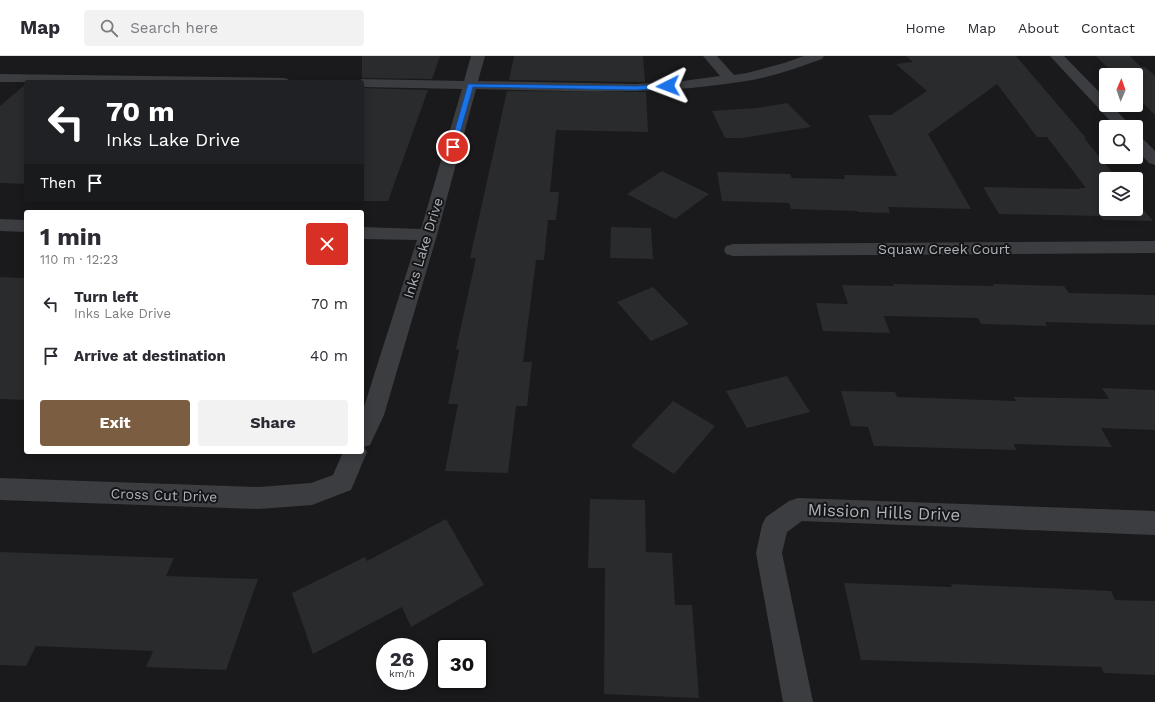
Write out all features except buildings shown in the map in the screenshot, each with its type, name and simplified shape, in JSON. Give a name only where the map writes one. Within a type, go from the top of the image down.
[{"type":"street","name":"Inks Lake Drive","points":[[364,434],[373,414],[428,235],[478,56]]},
{"type":"street","points":[[710,56],[730,79]]},
{"type":"street","points":[[364,83],[636,88],[684,85],[747,77],[789,66],[817,56]]},
{"type":"street","points":[[1057,56],[1117,120]]},
{"type":"street","points":[[0,78],[141,80]]},
{"type":"street","points":[[1143,147],[1155,160]]},
{"type":"street","points":[[0,225],[24,226]]},
{"type":"street","points":[[364,233],[428,235]]},
{"type":"street","name":"Squaw Creek Court","points":[[732,250],[1155,247]]},
{"type":"street","name":"Cross Cut Drive","points":[[0,489],[259,498],[312,494],[342,482],[354,454]]},
{"type":"street","name":"Mission Hills Drive","points":[[798,702],[769,553],[775,525],[798,509],[1155,523]]},
{"type":"route","points":[[453,147],[470,85],[636,88],[668,86]]}]
